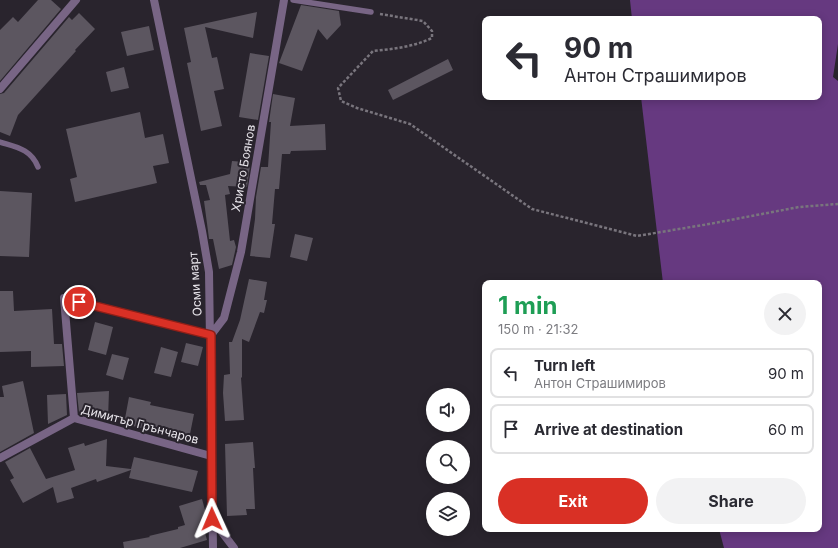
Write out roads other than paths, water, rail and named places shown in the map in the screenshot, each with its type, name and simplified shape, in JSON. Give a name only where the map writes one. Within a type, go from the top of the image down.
[{"type":"street","points":[[0,88],[76,0]]},
{"type":"street","name":"Осми март","points":[[154,0],[209,272],[213,548]]},
{"type":"street","name":"Христо Боянов","points":[[211,335],[224,318],[241,252],[284,0]]},
{"type":"street","points":[[74,418],[64,298],[211,335]]},
{"type":"street","name":"Димитър Грънчаров","points":[[0,458],[74,418],[211,456]]},
{"type":"street","points":[[212,519],[234,548]]},
{"type":"lane","points":[[293,0],[371,12]]},
{"type":"lane","points":[[0,142],[18,147],[28,153],[34,158],[38,166]]}]
